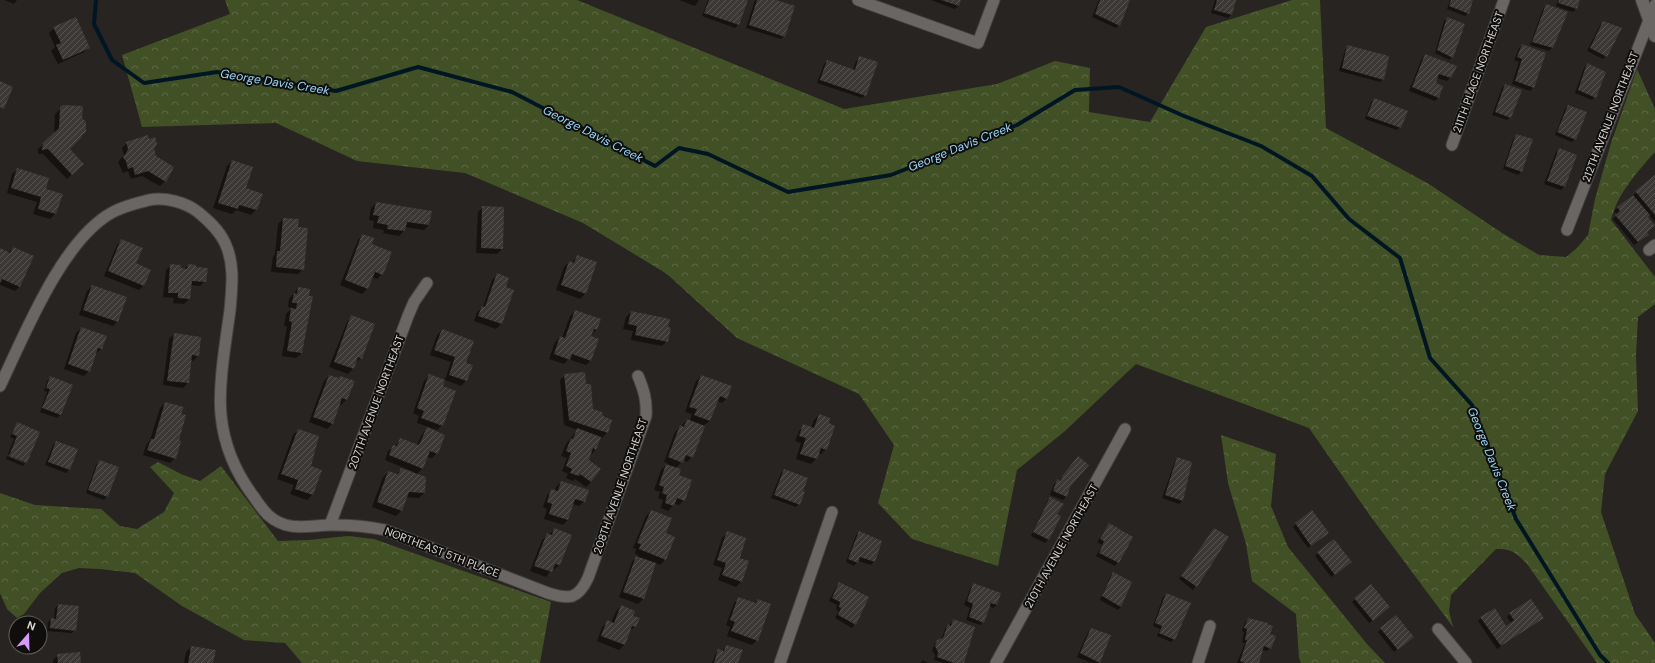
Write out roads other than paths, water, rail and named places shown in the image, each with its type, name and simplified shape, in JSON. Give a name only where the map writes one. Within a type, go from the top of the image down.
[{"type":"street","points":[[858,0],[978,43],[994,0]]},
{"type":"street","name":"211TH PLACE NORTHEAST","points":[[1452,145],[1504,0]]},
{"type":"street","points":[[1642,0],[1655,36]]},
{"type":"street","name":"212TH AVENUE NORTHEAST","points":[[1566,230],[1648,19],[1655,5]]},
{"type":"street","name":"NORTHEAST 5TH PLACE","points":[[0,386],[51,282],[72,250],[92,228],[112,212],[134,204],[156,198],[177,202],[195,210],[210,221],[225,243],[230,258],[232,273],[221,390],[221,413],[225,440],[233,464],[248,489],[266,514],[276,521],[286,525],[311,527],[330,525],[364,526],[385,530],[548,593],[561,597],[570,597],[579,594]]},
{"type":"street","name":"207TH AVENUE NORTHEAST","points":[[330,525],[408,316],[414,302],[427,283]]},
{"type":"street","name":"208TH AVENUE NORTHEAST","points":[[579,594],[588,578],[646,416],[647,404],[645,392],[638,376]]},
{"type":"street","name":"210TH AVENUE NORTHEAST","points":[[996,663],[1125,429]]},
{"type":"street","points":[[780,663],[832,512]]},
{"type":"street","points":[[1198,663],[1210,626]]},
{"type":"street","points":[[1438,629],[1466,663]]},
{"type":"waterway","name":"George Davis Creek","points":[[96,0],[94,24],[112,60],[144,83],[217,72],[336,91],[418,67],[512,92],[655,166],[679,148],[708,154],[788,192],[891,175],[1017,125],[1075,90],[1119,87],[1184,116],[1261,146],[1312,176],[1349,219],[1400,258],[1430,358],[1472,405],[1516,519],[1600,655],[1608,663]]}]
